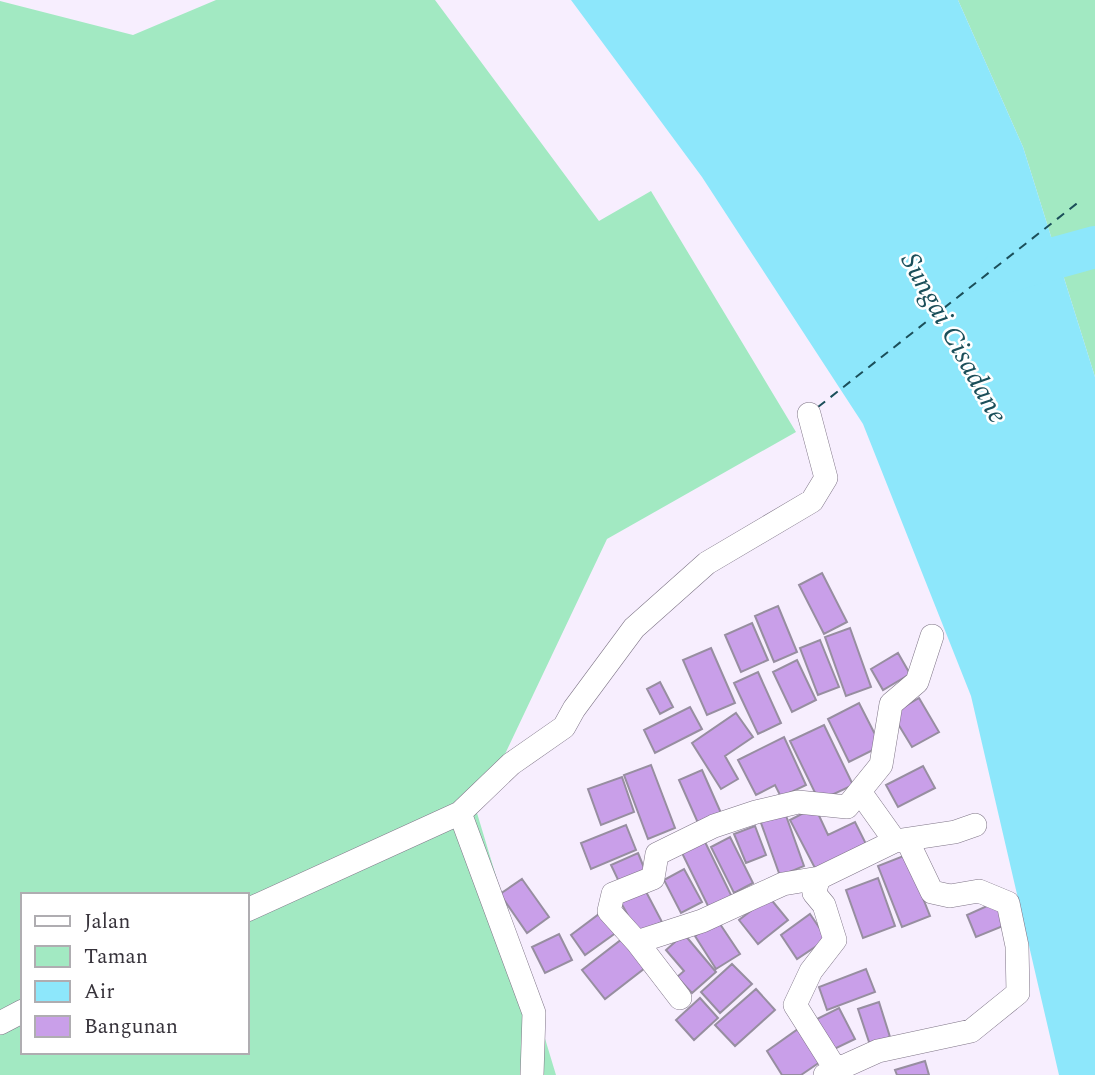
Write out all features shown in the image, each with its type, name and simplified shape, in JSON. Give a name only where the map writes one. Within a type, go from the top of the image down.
[{"type":"street","points":[[248,910],[460,813],[511,764],[564,727],[574,709],[634,628],[706,563],[812,501],[826,478],[809,414]]},
{"type":"street","points":[[680,998],[609,911],[613,894],[653,878],[657,854],[714,826],[797,802],[847,807],[881,765],[891,704],[917,682],[932,636]]},
{"type":"street","points":[[819,878],[814,893],[824,905],[835,940],[811,971],[795,1005],[831,1073],[877,1051],[971,1031],[1018,993],[1017,946],[1008,903],[979,891],[950,896],[932,892],[901,841],[860,792]]},
{"type":"street","points":[[460,813],[534,1013],[532,1075]]},
{"type":"street","points":[[637,942],[702,920],[783,884],[819,878],[901,841],[955,832],[975,825]]},
{"type":"street","points":[[0,1023],[21,1012]]},
{"type":"green space","points":[[216,0],[435,0],[599,221],[651,191],[796,432],[607,539],[477,813],[556,1075],[0,1075],[0,1],[133,35]]},
{"type":"green space","points":[[958,0],[1095,0],[1095,377],[1023,147]]},
{"type":"water","name":"Sungai Cisadane","points":[[571,0],[958,0],[1023,147],[1095,377],[1095,1075],[1059,1075],[971,696],[863,424],[702,177]]},
{"type":"building","points":[[822,573],[847,622],[824,634],[799,585]]},
{"type":"building","points":[[778,606],[797,652],[774,662],[755,616]]},
{"type":"building","points":[[752,623],[768,660],[741,672],[725,635]]},
{"type":"building","points":[[850,628],[871,687],[846,696],[825,637]]},
{"type":"building","points":[[820,640],[839,687],[818,695],[800,648]]},
{"type":"building","points":[[711,648],[735,703],[707,715],[683,660]]},
{"type":"building","points":[[898,653],[910,674],[883,690],[871,669]]},
{"type":"building","points":[[797,660],[816,700],[792,712],[773,672]]},
{"type":"building","points":[[758,672],[781,723],[758,734],[734,683]]},
{"type":"building","points":[[660,682],[673,707],[660,714],[647,689]]},
{"type":"building","points":[[919,698],[939,732],[912,747],[892,714]]},
{"type":"building","points":[[859,703],[881,746],[849,762],[828,719]]},
{"type":"building","points":[[690,707],[702,729],[655,753],[644,730]]},
{"type":"building","points":[[736,713],[753,737],[725,756],[738,779],[721,789],[692,743]]},
{"type":"building","points":[[824,725],[853,785],[819,801],[790,741]]},
{"type":"building","points":[[784,737],[806,785],[781,797],[775,785],[756,795],[738,760]]},
{"type":"building","points":[[651,765],[675,828],[648,839],[624,775]]},
{"type":"building","points":[[923,766],[935,788],[898,807],[886,785]]},
{"type":"building","points":[[702,770],[721,813],[698,823],[679,780]]},
{"type":"building","points":[[622,777],[634,812],[601,825],[588,789]]},
{"type":"building","points":[[815,807],[828,835],[855,822],[867,846],[817,872],[790,820]]},
{"type":"building","points":[[784,810],[804,866],[780,876],[760,820]]},
{"type":"building","points":[[626,825],[636,850],[591,869],[581,843]]},
{"type":"building","points":[[755,826],[766,855],[746,863],[734,834]]},
{"type":"building","points":[[730,837],[753,883],[734,893],[711,847]]},
{"type":"building","points":[[705,842],[733,899],[710,910],[682,853]]},
{"type":"building","points":[[638,853],[647,875],[621,886],[611,865]]},
{"type":"building","points":[[906,855],[930,916],[902,927],[878,866]]},
{"type":"building","points":[[684,869],[702,902],[681,913],[664,880]]},
{"type":"building","points":[[878,878],[895,926],[863,938],[846,890]]},
{"type":"building","points":[[522,879],[549,917],[527,933],[500,894]]},
{"type":"building","points":[[643,886],[662,922],[638,934],[619,899]]},
{"type":"building","points":[[769,897],[788,920],[758,944],[739,920]]},
{"type":"building","points":[[998,901],[1008,924],[976,937],[967,915]]},
{"type":"building","points":[[603,911],[617,932],[585,955],[571,935]]},
{"type":"building","points":[[810,914],[827,939],[797,959],[781,935]]},
{"type":"building","points":[[718,921],[740,954],[716,969],[695,936]]},
{"type":"building","points":[[559,934],[572,960],[545,973],[532,947]]},
{"type":"building","points":[[684,934],[716,972],[692,993],[677,977],[684,971],[666,950]]},
{"type":"building","points":[[622,939],[645,968],[605,999],[582,970]]},
{"type":"building","points":[[732,964],[752,984],[720,1013],[701,992]]},
{"type":"building","points":[[866,969],[875,992],[827,1010],[819,987]]},
{"type":"building","points":[[756,989],[775,1010],[735,1046],[715,1025]]},
{"type":"building","points":[[700,998],[718,1018],[694,1040],[676,1020]]},
{"type":"building","points":[[879,1002],[890,1037],[870,1045],[858,1009]]},
{"type":"building","points":[[839,1008],[855,1039],[826,1053],[811,1022]]},
{"type":"building","points":[[798,1029],[820,1062],[801,1075],[782,1075],[767,1051]]},
{"type":"building","points":[[925,1061],[929,1075],[897,1075],[895,1070]]},
{"type":"waterway","points":[[1001,273],[1095,247]]},
{"type":"ferry route","points":[[818,407],[1080,201]]}]
